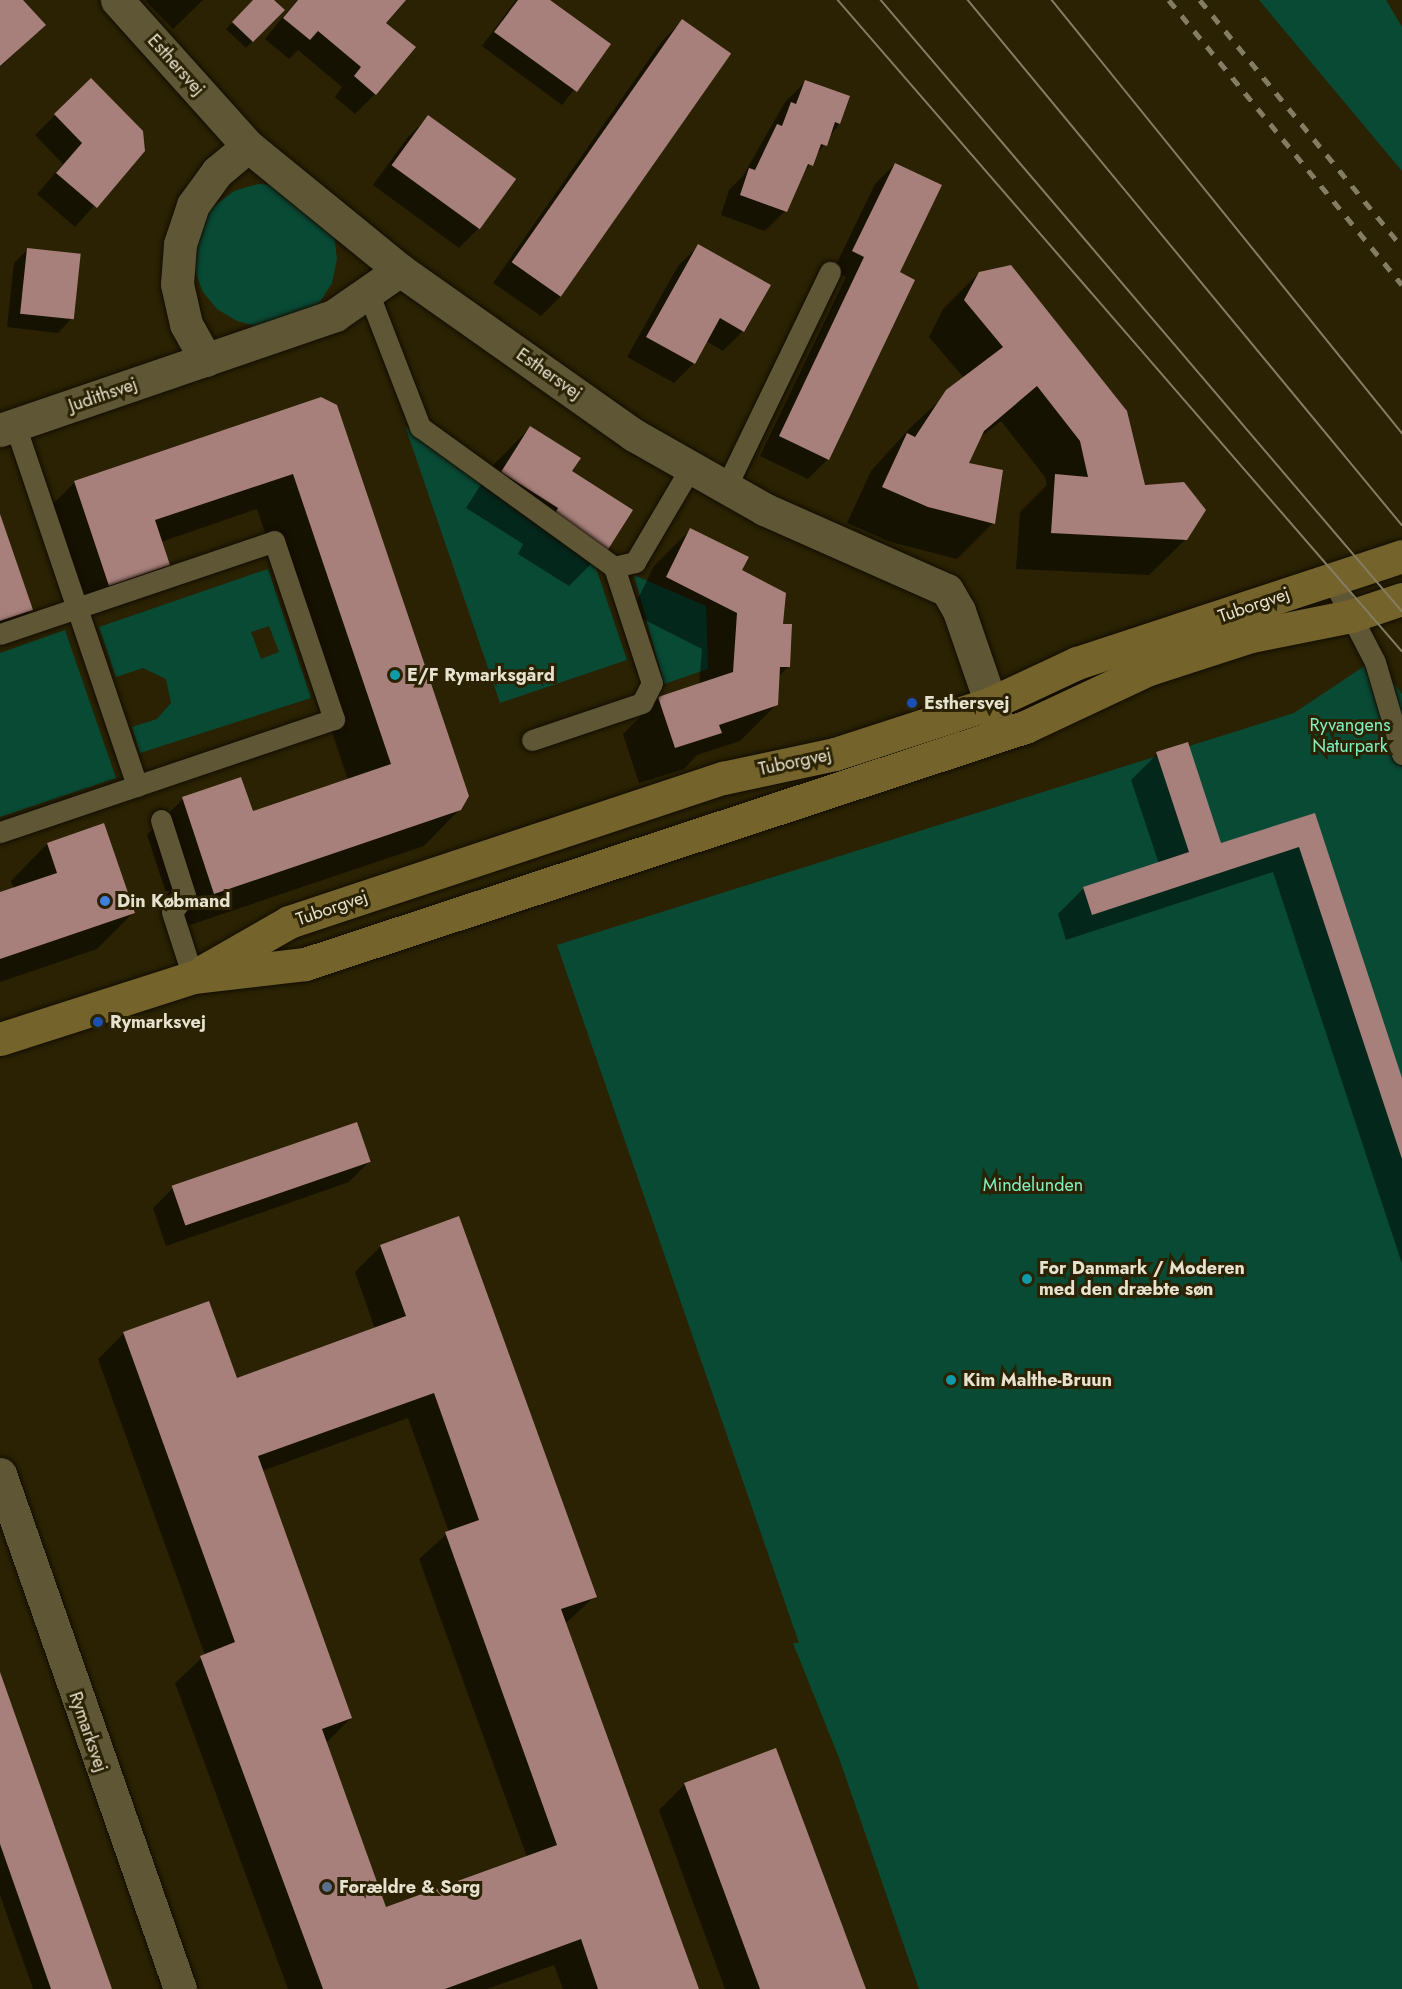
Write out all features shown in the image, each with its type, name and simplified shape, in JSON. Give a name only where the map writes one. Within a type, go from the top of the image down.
[{"type":"street","name":"Esthersvej","points":[[117,0],[248,146],[400,270],[634,435],[764,508],[947,590],[959,611],[1001,735]]},
{"type":"street","points":[[206,360],[186,324],[177,284],[180,244],[193,205],[217,172],[248,146]]},
{"type":"street","name":"Judithsvej","points":[[7,428],[334,315],[400,270]]},
{"type":"street","name":"Tuborgvej","points":[[193,977],[290,922],[723,778],[835,754],[989,704],[1077,663],[1402,555]]},
{"type":"street","name":"Tuborgvej","points":[[0,1039],[193,977],[305,964],[1001,735],[1139,673],[1251,636],[1351,616],[1402,599]]},
{"type":"street","name":"Rymarksvej","points":[[0,1473],[180,1989]]},
{"type":"lane","points":[[726,487],[830,272]]},
{"type":"lane","points":[[368,292],[420,427],[614,567],[652,683],[642,704],[532,740]]},
{"type":"lane","points":[[7,428],[77,608],[137,786]]},
{"type":"lane","points":[[614,567],[635,562],[691,467]]},
{"type":"lane","points":[[0,634],[274,541],[334,719],[0,832]]},
{"type":"lane","points":[[1332,579],[1375,662],[1402,754]]},
{"type":"lane","points":[[161,820],[185,895],[172,912],[193,977]]},
{"type":"green space","points":[[1259,0],[1386,0],[1402,27],[1402,171]]},
{"type":"green space","points":[[258,184],[282,185],[334,234],[337,259],[332,283],[320,302],[302,317],[259,327],[237,321],[217,309],[203,292],[195,271],[194,248],[200,226],[214,206],[234,191]]},
{"type":"green space","points":[[405,426],[594,562],[627,660],[500,703]]},
{"type":"green space","points":[[268,569],[311,698],[140,753],[132,727],[157,719],[171,703],[166,679],[143,668],[116,677],[99,627]],"holes":[[[269,626],[279,652],[261,659],[251,632]]]},
{"type":"green space","points":[[634,575],[706,606],[708,669],[664,684]]},
{"type":"green space","points":[[65,630],[116,778],[0,817],[0,653]]},
{"type":"green space","name":"Mindelunden","points":[[1375,659],[1402,694],[1402,1989],[919,1989],[839,1758],[793,1643],[799,1643],[557,945],[1294,713]]},
{"type":"building","points":[[0,0],[23,0],[46,25],[0,66]]},
{"type":"building","points":[[253,0],[274,0],[285,10],[253,42],[232,22]]},
{"type":"building","points":[[298,0],[406,0],[386,23],[416,47],[376,95],[354,76],[361,67],[318,31],[310,40],[283,18]]},
{"type":"building","points":[[518,0],[550,0],[611,44],[577,92],[494,32]]},
{"type":"building","points":[[682,19],[731,53],[561,297],[512,262]]},
{"type":"building","points":[[91,78],[143,131],[145,151],[97,208],[56,173],[82,143],[54,114]]},
{"type":"building","points":[[805,80],[850,96],[840,124],[835,122],[827,146],[821,144],[813,166],[808,164],[787,212],[740,195],[749,168],[755,170],[777,124],[782,126],[791,102],[796,104]]},
{"type":"building","points":[[428,115],[516,179],[480,229],[392,165]]},
{"type":"building","points":[[895,163],[942,185],[900,272],[915,280],[829,460],[779,436],[864,257],[852,251]]},
{"type":"building","points":[[698,244],[771,285],[744,332],[720,318],[695,364],[646,337]]},
{"type":"building","points":[[27,248],[81,254],[74,319],[20,314]]},
{"type":"building","points":[[1011,265],[1127,411],[1145,485],[1184,482],[1206,510],[1187,540],[1051,533],[1055,474],[1088,477],[1080,441],[1037,386],[984,431],[969,463],[1003,470],[995,524],[928,507],[882,487],[907,433],[915,437],[946,390],[1003,347],[964,300],[979,272]]},
{"type":"building","name":"E/F Rymarksgård","points":[[321,397],[337,405],[469,796],[461,810],[214,894],[182,797],[241,777],[253,811],[391,764],[293,474],[155,520],[170,565],[109,586],[74,481]]},
{"type":"building","points":[[530,426],[581,458],[572,471],[633,510],[607,551],[553,517],[558,508],[501,472]]},
{"type":"building","points":[[0,514],[33,610],[0,621]]},
{"type":"building","points":[[690,528],[749,557],[742,570],[786,593],[783,624],[792,624],[790,667],[780,667],[778,705],[719,725],[722,733],[675,748],[658,697],[733,672],[737,613],[666,577]]},
{"type":"building","points":[[1188,742],[1221,843],[1315,813],[1402,1078],[1402,1159],[1299,847],[1092,915],[1083,887],[1189,852],[1156,752]]},
{"type":"building","points":[[104,823],[135,913],[0,959],[0,892],[57,873],[47,843]]},
{"type":"building","points":[[357,1122],[371,1162],[185,1226],[172,1186]]},
{"type":"building","points":[[459,1216],[597,1597],[561,1609],[699,1989],[598,1989],[581,1939],[445,1989],[323,1989],[200,1656],[235,1642],[123,1332],[209,1301],[237,1378],[406,1316],[380,1245]],"holes":[[[434,1393],[479,1520],[445,1532],[557,1845],[386,1907],[322,1729],[352,1718],[258,1456]]]},
{"type":"building","points":[[0,1672],[112,1989],[51,1989],[0,1844]]},
{"type":"building","points":[[776,1748],[866,1989],[760,1989],[684,1783]]},
{"type":"tram line","points":[[838,0],[1402,651]]},
{"type":"tram line","points":[[881,0],[1402,611]]},
{"type":"tram line","points":[[968,0],[1402,525]]},
{"type":"tram line","points":[[1052,0],[1402,433]]},
{"type":"railway","points":[[1169,0],[1402,285]]},
{"type":"railway","points":[[1200,0],[1402,247]]},
{"type":"place","name":"E/F Rymarksgård","points":[[395,675]]},
{"type":"place","name":"Esthersvej","points":[[912,703]]},
{"type":"place","name":"Din Købmand","points":[[105,901]]},
{"type":"place","name":"Rymarksvej","points":[[98,1022]]},
{"type":"place","name":"For Danmark / Moderen med den dræbte søn","points":[[1027,1279]]},
{"type":"place","name":"Kim Malthe-Bruun","points":[[951,1380]]},
{"type":"place","name":"Forældre & Sorg","points":[[327,1887]]},
{"type":"park label","name":"Ryvangens Naturpark","points":[[1350,736]]}]
